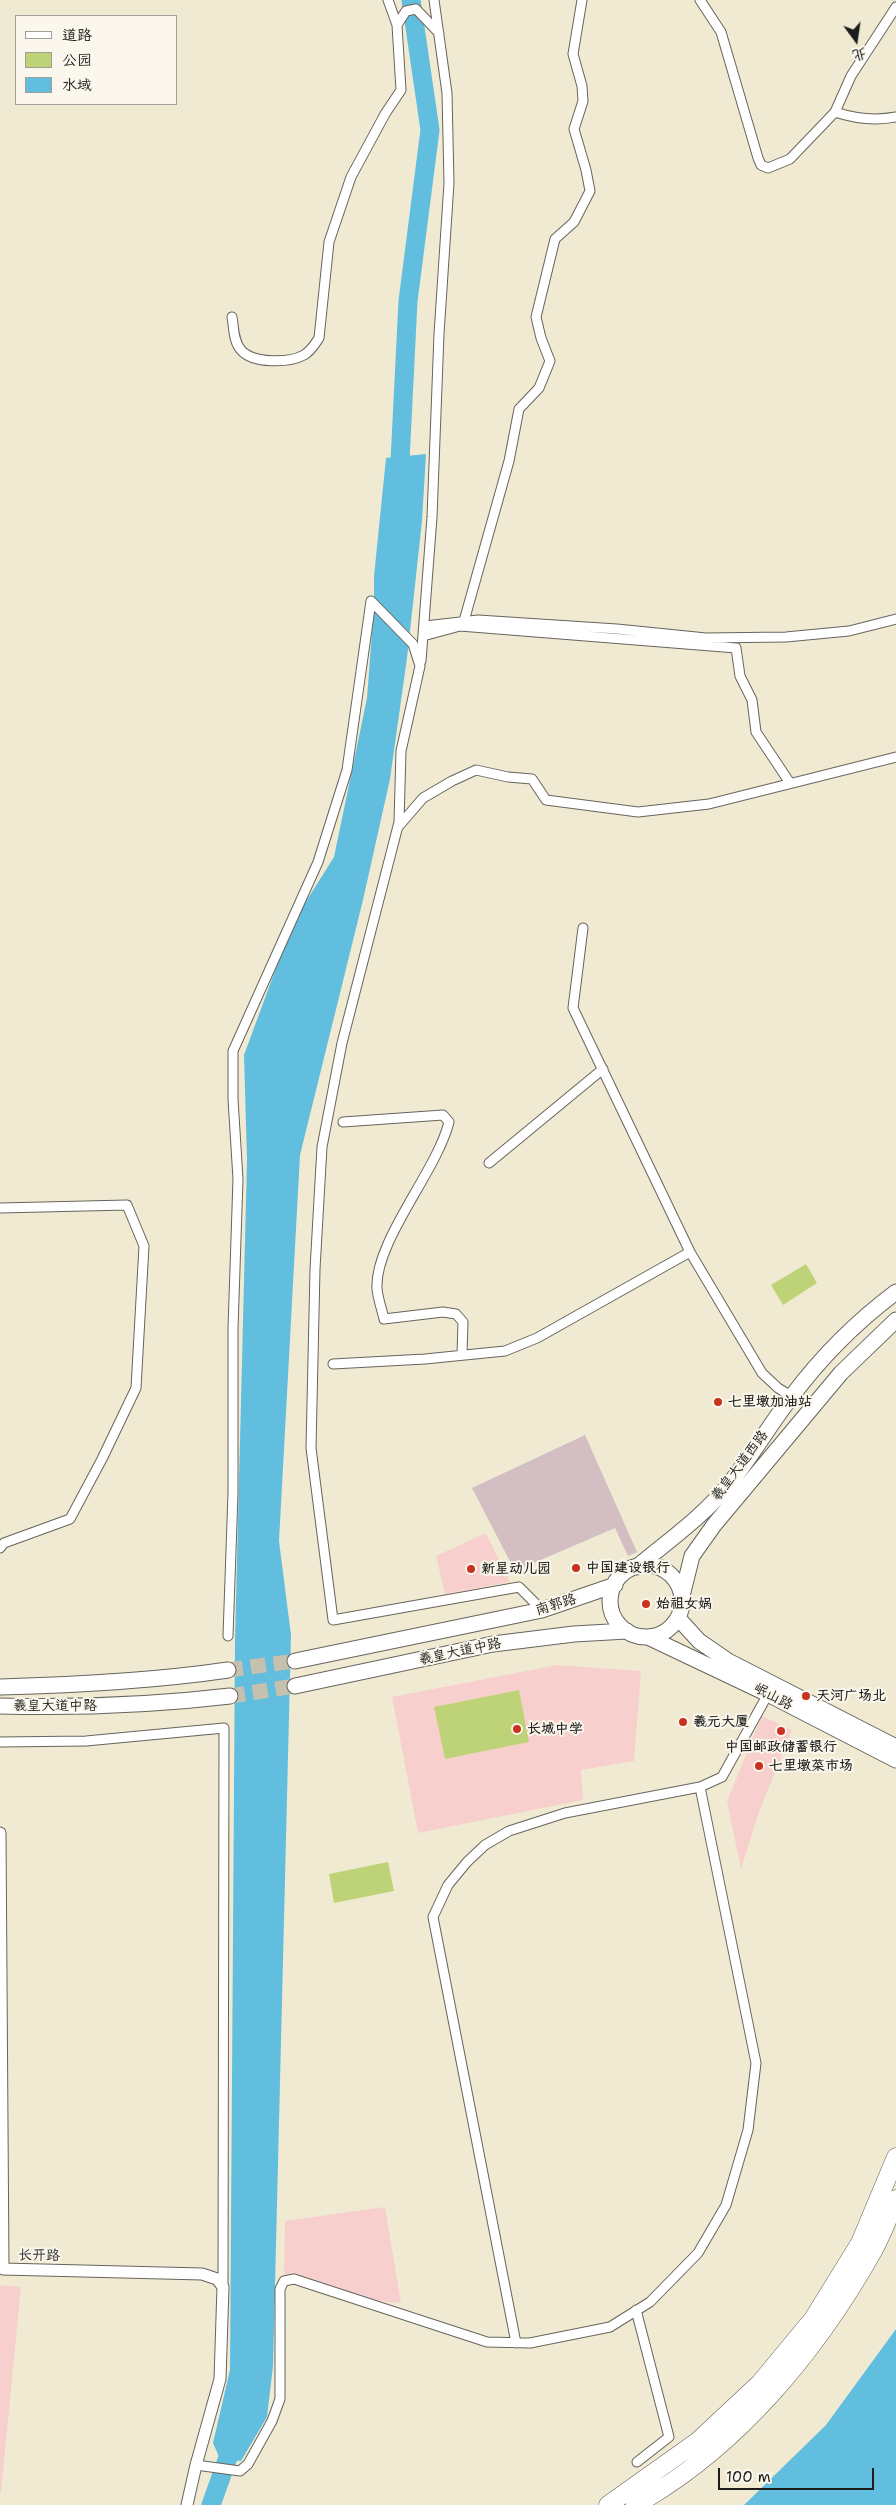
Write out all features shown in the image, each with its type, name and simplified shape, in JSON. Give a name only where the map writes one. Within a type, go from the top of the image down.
[{"type":"highway","points":[[608,2505],[698,2440],[760,2383],[772,2369],[813,2319],[860,2243],[896,2157]]},
{"type":"highway","points":[[635,2505],[659,2491],[712,2452],[771,2395],[822,2330],[874,2250],[896,2199]]},
{"type":"main road","name":"羲皇大道西路","points":[[637,1567],[712,1503],[730,1482],[792,1396],[830,1350],[874,1309],[896,1292]]},
{"type":"main road","name":"羲皇大道西路","points":[[682,1596],[692,1556],[714,1525],[841,1373],[896,1320]]},
{"type":"main road","points":[[652,1566],[666,1572],[676,1582],[682,1596],[678,1618],[669,1629],[648,1637],[627,1631],[616,1621],[611,1607],[614,1585],[624,1574],[637,1567],[652,1566]]},
{"type":"main road","name":"南郭路","points":[[496,1621],[542,1610],[614,1585]]},
{"type":"main road","name":"岷山路","points":[[678,1618],[699,1641],[728,1661],[896,1747]]},
{"type":"main road","name":"羲皇大道中路","points":[[295,1661],[496,1621]]},
{"type":"main road","name":"羲皇大道中路","points":[[295,1686],[493,1644],[574,1634],[627,1631]]},
{"type":"main road","name":"岷山路","points":[[648,1637],[768,1694],[896,1760]]},
{"type":"main road","name":"羲皇大道中路","points":[[0,1687],[56,1686],[160,1678],[228,1670]]},
{"type":"main road","name":"羲皇大道中路","points":[[0,1706],[58,1708],[182,1702],[230,1696]]},
{"type":"street","points":[[232,316],[237,344],[247,355],[254,358],[287,360],[297,358],[306,354],[319,338],[329,242],[350,177],[385,114],[401,90],[396,25],[388,0]]},
{"type":"street","points":[[434,0],[447,93],[449,183],[439,334],[432,517],[424,626],[420,666],[400,751],[397,828],[342,1043],[322,1147],[315,1269],[311,1448],[333,1620],[519,1587],[542,1610]]},
{"type":"street","points":[[464,622],[509,461],[519,409],[539,388],[550,361],[541,338],[536,317],[555,239],[574,222],[590,191],[574,129],[583,101],[582,86],[573,54],[582,0]]},
{"type":"street","points":[[700,0],[721,32],[761,165],[768,168],[776,167],[790,159],[835,112],[852,76],[896,7]]},
{"type":"street","points":[[396,25],[406,11],[416,9],[440,34]]},
{"type":"street","points":[[835,112],[854,118],[882,120],[896,117]]},
{"type":"street","points":[[228,1636],[233,1493],[232,1328],[238,1179],[233,1099],[233,1051],[318,862],[347,770],[371,601],[413,644],[420,666]]},
{"type":"street","points":[[424,626],[478,620],[617,629],[706,638],[786,637],[849,631],[896,619]]},
{"type":"street","points":[[423,636],[460,626],[736,648],[740,676],[752,700],[756,732],[790,783]]},
{"type":"street","points":[[397,828],[423,798],[476,770],[508,777],[532,779],[546,800],[638,812],[709,804],[896,757]]},
{"type":"street","points":[[583,928],[573,1008],[604,1069],[690,1252],[762,1373],[778,1388],[792,1396]]},
{"type":"street","points":[[489,1163],[604,1069]]},
{"type":"street","points":[[343,1122],[443,1115],[449,1122],[442,1142],[384,1254],[377,1288],[384,1319],[443,1312],[456,1314],[463,1322],[462,1355]]},
{"type":"street","points":[[0,1208],[127,1205],[144,1246],[136,1388],[102,1459],[70,1519],[4,1543],[0,1548]]},
{"type":"street","points":[[333,1364],[505,1351],[538,1338],[690,1252]]},
{"type":"street","points":[[516,2342],[432,1917],[448,1885],[467,1862],[485,1845],[509,1831],[565,1813],[700,1787],[722,1777],[768,1694]]},
{"type":"street","points":[[0,1742],[86,1741],[224,1728],[223,2287],[220,2379],[196,2465],[188,2505]]},
{"type":"street","points":[[196,2465],[240,2470],[248,2464],[272,2421],[280,2399],[280,2289],[284,2281],[294,2279],[487,2342],[530,2343],[610,2327],[650,2302],[698,2253],[726,2204],[748,2130],[756,2063],[700,1787]]},
{"type":"street","name":"长开路","points":[[0,1833],[3,2269],[202,2274],[216,2279],[223,2287]]},
{"type":"street","points":[[636,2310],[669,2436],[637,2462]]},
{"type":"shaded area","points":[[585,1435],[637,1552],[628,1556],[615,1528],[515,1571],[472,1488]]},
{"type":"shaded area","name":"新星动儿园","points":[[486,1533],[510,1582],[445,1594],[436,1556]]},
{"type":"shaded area","name":"长城中学","points":[[557,1665],[641,1671],[634,1761],[581,1770],[583,1800],[418,1833],[392,1697]]},
{"type":"shaded area","name":"七里墩菜市场","points":[[762,1716],[792,1730],[759,1812],[741,1869],[727,1801]]},
{"type":"shaded area","points":[[385,2207],[401,2303],[368,2300],[284,2275],[285,2221]]},
{"type":"shaded area","points":[[0,2285],[21,2287],[1,2492],[0,2492]]},
{"type":"green space","points":[[806,1264],[817,1283],[783,1305],[771,1285]]},
{"type":"green space","points":[[519,1690],[529,1742],[445,1759],[434,1707]]},
{"type":"green space","points":[[388,1862],[394,1891],[334,1903],[329,1874]]},
{"type":"water","points":[[426,454],[422,521],[407,658],[390,779],[363,900],[300,1155],[279,1541],[291,1635],[273,2366],[267,2417],[241,2461],[220,2459],[213,2443],[230,2370],[235,1640],[247,1161],[244,1055],[293,922],[334,857],[367,698],[374,606],[374,576],[386,458]]},
{"type":"water","points":[[896,2329],[896,2505],[744,2505],[826,2425]]},
{"type":"waterway","points":[[399,481],[408,301],[430,130],[411,0]]},
{"type":"waterway","points":[[211,2505],[236,2435]]},
{"type":"tunnel","points":[[228,1670],[295,1661]]},
{"type":"tunnel","points":[[230,1696],[295,1686]]},
{"type":"place","name":"七里墩加油站","points":[[718,1402]]},
{"type":"place","name":"中国建设银行","points":[[576,1568]]},
{"type":"place","name":"新星动儿园","points":[[471,1569]]},
{"type":"place","name":"始祖女娲","points":[[646,1604]]},
{"type":"place","name":"天河广场北","points":[[806,1696]]},
{"type":"place","name":"羲元大厦","points":[[683,1722]]},
{"type":"place","name":"长城中学","points":[[517,1729]]},
{"type":"place","name":"中国邮政储蓄银行","points":[[781,1731]]},
{"type":"place","name":"七里墩菜市场","points":[[759,1766]]}]
